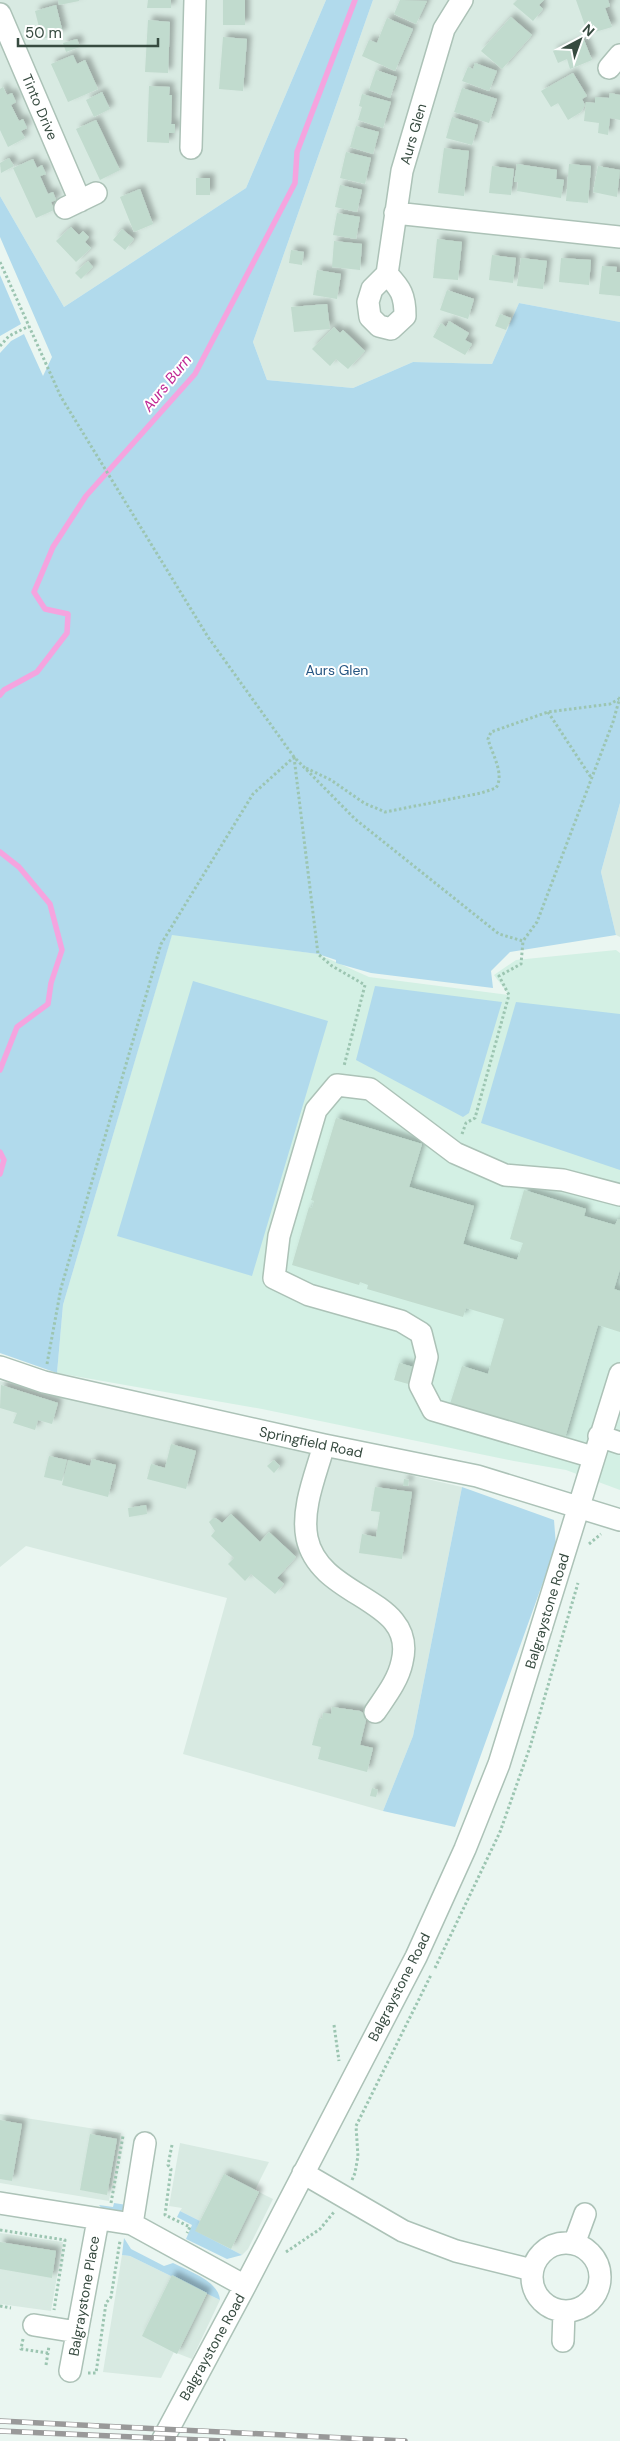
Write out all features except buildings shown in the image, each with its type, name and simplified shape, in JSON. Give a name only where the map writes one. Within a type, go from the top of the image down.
[{"type":"street","points":[[192,148],[197,112],[195,0]]},
{"type":"street","name":"Aurs Glen","points":[[387,274],[402,171],[444,29],[462,0]]},
{"type":"street","name":"Tinto Drive","points":[[0,14],[80,201]]},
{"type":"street","points":[[395,213],[620,237]]},
{"type":"street","points":[[593,1457],[434,1410],[420,1385],[427,1357],[422,1332],[401,1320],[309,1295],[274,1278],[279,1236],[316,1110],[337,1085],[370,1090],[455,1153],[504,1175],[563,1180],[620,1195]]},
{"type":"street","name":"Springfield Road","points":[[0,1367],[44,1382],[324,1445],[477,1476],[579,1509],[620,1520]]},
{"type":"street","name":"Balgraystone Road","points":[[162,2441],[246,2286],[416,1957],[465,1849],[499,1764],[579,1509],[599,1436],[614,1408],[620,1374]]},
{"type":"street","points":[[599,1436],[620,1443]]},
{"type":"street","points":[[324,1445],[307,1512],[307,1538],[317,1564],[346,1588],[386,1614],[399,1626],[405,1644],[402,1664],[392,1686],[375,1712]]},
{"type":"street","points":[[127,2224],[145,2143]]},
{"type":"street","points":[[303,2173],[403,2231],[456,2251],[532,2270]]},
{"type":"street","name":"Balgraystone Place","points":[[0,2204],[70,2215],[100,2211],[179,2249],[246,2286]]},
{"type":"street","name":"Balgraystone Place","points":[[70,2371],[100,2211]]},
{"type":"street","points":[[574,2244],[585,2214]]},
{"type":"street","points":[[563,2243],[574,2244],[584,2248],[598,2265],[599,2287],[594,2297],[586,2305],[564,2312],[552,2309],[542,2303],[535,2293],[532,2282],[532,2270],[536,2260],[548,2248],[563,2243]]},
{"type":"street","points":[[563,2342],[564,2312]]},
{"type":"street","points":[[43,2326],[77,2332]]},
{"type":"path","points":[[0,262],[62,397],[208,637],[294,757],[355,819],[499,934],[523,941]]},
{"type":"path","points":[[0,346],[9,336],[29,326]]},
{"type":"path","points":[[303,767],[331,780],[364,803],[385,812],[481,793],[496,788],[500,783],[500,772],[488,739],[491,732],[548,712],[610,704],[620,698]]},
{"type":"path","points":[[455,1153],[466,1123],[475,1118],[509,995],[499,976],[521,964],[523,941],[537,922],[592,779],[620,698]]},
{"type":"path","points":[[548,712],[592,779]]},
{"type":"path","points":[[294,757],[318,954],[332,966],[365,985],[340,1081],[341,1086]]},
{"type":"path","points":[[44,1382],[61,1288],[161,944],[253,794],[294,757]]},
{"type":"path","points":[[334,2024],[340,2063],[355,2072]]},
{"type":"path","points":[[100,2211],[111,2204],[123,2136]]},
{"type":"path","points":[[172,2145],[168,2165],[171,2169],[165,2214],[190,2227],[179,2249]]},
{"type":"path","points":[[46,2365],[43,2326],[70,2215]]},
{"type":"path","points":[[70,2371],[96,2374],[106,2303],[111,2297],[127,2224]]},
{"type":"path","points":[[0,2230],[65,2240]]},
{"type":"path","points":[[0,2306],[11,2308]]},
{"type":"shaded area","points":[[0,0],[326,0],[246,188],[64,307],[0,196]]},
{"type":"shaded area","points":[[373,0],[620,0],[620,322],[519,303],[492,364],[413,362],[353,388],[267,380],[253,342]]},
{"type":"shaded area","points":[[620,803],[620,937],[616,935],[601,872]]},
{"type":"shaded area","points":[[172,934],[318,954],[369,977],[509,995],[494,975],[516,960],[616,950],[620,953],[620,1490],[566,1470],[262,1409],[57,1373],[63,1305]]},
{"type":"shaded area","points":[[0,1381],[462,1487],[413,1736],[383,1811],[183,1754],[227,1598],[26,1546],[0,1567]]},
{"type":"shaded area","points":[[0,2114],[121,2133],[109,2201],[0,2183]]},
{"type":"shaded area","points":[[180,2143],[269,2162],[255,2190],[273,2199],[248,2249],[242,2255],[195,2231],[200,2221],[180,2211],[182,2208],[169,2206]]},
{"type":"shaded area","points":[[0,2233],[63,2242],[51,2311],[0,2304]]},
{"type":"shaded area","points":[[122,2255],[130,2256],[220,2300],[192,2359],[174,2352],[161,2378],[103,2372]]},
{"type":"green space","name":"Aurs Glen","points":[[326,0],[373,0],[253,342],[267,380],[353,388],[413,362],[492,364],[519,303],[620,322],[620,803],[601,872],[616,935],[510,952],[491,971],[493,988],[371,973],[336,963],[336,960],[318,954],[172,935],[63,1305],[57,1373],[0,1353],[0,353],[11,341],[24,334],[43,376],[52,357],[0,237],[0,196],[64,307],[246,188]]},
{"type":"green space","points":[[0,275],[21,324],[0,336]]},
{"type":"green space","points":[[193,981],[328,1021],[252,1276],[117,1236]]},
{"type":"green space","points":[[375,986],[502,1002],[469,1113],[463,1117],[356,1060]]},
{"type":"green space","points":[[516,1002],[620,1014],[620,1170],[481,1123]]},
{"type":"green space","points":[[462,1487],[554,1520],[556,1546],[455,1827],[383,1811],[413,1736]]},
{"type":"green space","points":[[114,2203],[127,2205],[121,2212],[105,2212],[99,2205],[113,2207]]},
{"type":"green space","points":[[180,2211],[200,2221],[196,2231],[242,2255],[227,2259],[186,2239],[192,2225],[177,2217]]},
{"type":"green space","points":[[124,2238],[131,2249],[164,2266],[173,2263],[202,2277],[214,2287],[220,2300],[130,2256],[122,2255]]},
{"type":"waterway","name":"Aurs Burn","points":[[0,695],[4,690],[37,672],[67,633],[68,614],[45,609],[34,592],[53,547],[86,496],[195,374],[295,183],[297,152],[355,0]]},
{"type":"waterway","name":"Aurs Burn","points":[[0,852],[19,867],[50,904],[62,950],[51,983],[48,1004],[17,1027],[0,1070]]},
{"type":"waterway","name":"Aurs Burn","points":[[0,1152],[4,1160],[0,1174]]},
{"type":"railway","points":[[0,2421],[405,2441]]},
{"type":"railway","points":[[0,2431],[223,2441]]}]
